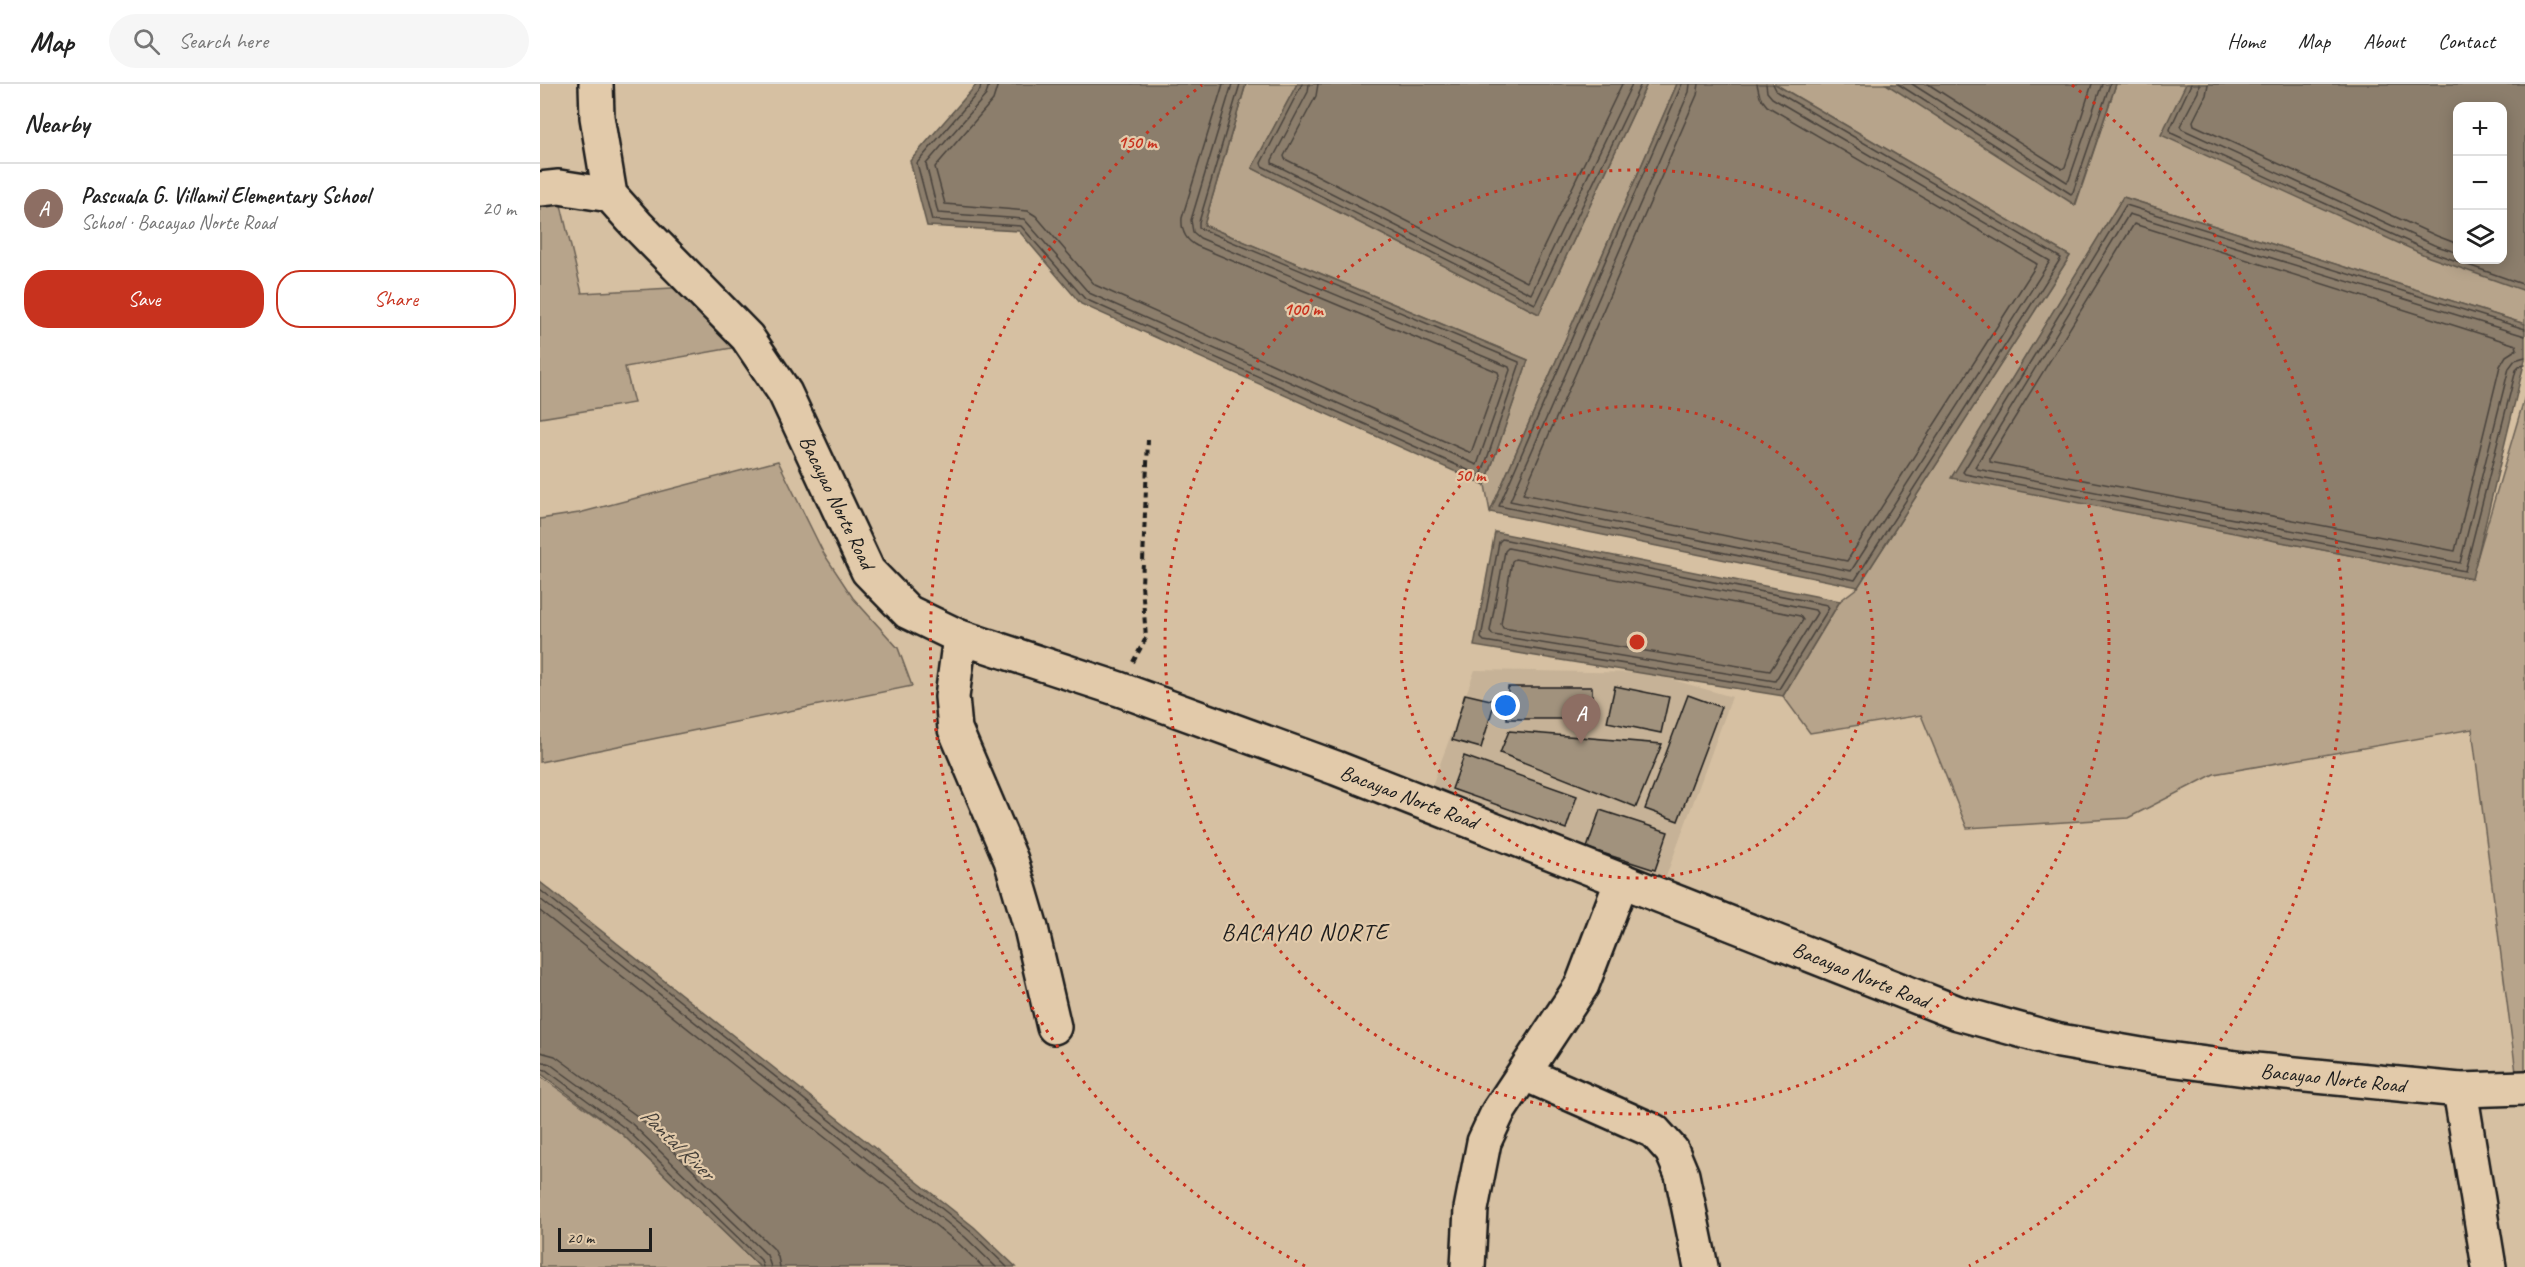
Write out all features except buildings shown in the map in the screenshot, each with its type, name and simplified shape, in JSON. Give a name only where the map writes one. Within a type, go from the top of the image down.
[{"type":"street","points":[[540,189],[559,187],[610,195],[597,117],[596,84]]},
{"type":"street","name":"Bacayao Norte Road","points":[[610,195],[747,337],[779,384],[868,572],[908,612],[960,637],[1119,689],[1336,768],[1958,1013],[2060,1041],[2153,1057],[2245,1069],[2460,1090],[2525,1088]]},
{"type":"street","points":[[960,637],[952,697],[955,729],[1011,860],[1031,928],[1054,1027]]},
{"type":"street","points":[[1468,1267],[1471,1209],[1484,1142],[1498,1112],[1582,985],[1622,880]]},
{"type":"street","points":[[1525,1074],[1654,1131],[1672,1151],[1682,1175],[1701,1267]]},
{"type":"street","points":[[2460,1090],[2488,1267]]},
{"type":"path","points":[[1119,689],[1146,638],[1142,585],[1148,440]]},
{"type":"shaded area","points":[[1246,84],[1297,84],[1252,168],[1539,314],[1647,84],[1677,84],[1490,512],[1485,485],[1528,360],[1204,225]]},
{"type":"shaded area","points":[[1775,84],[1893,84],[2076,204],[2116,84],[2525,84],[2525,324],[2123,197],[1952,477],[2471,579],[2525,396],[2525,1088],[2518,1088],[2472,729],[2214,774],[2128,818],[1967,828],[1921,715],[1810,733],[1783,696],[1840,601],[1858,587],[2070,256]]},
{"type":"shaded area","points":[[560,201],[582,293],[690,287],[743,346],[625,367],[634,403],[540,418],[540,204]]},
{"type":"shaded area","points":[[778,461],[824,554],[853,598],[898,648],[912,686],[540,762],[540,519],[579,513]]},
{"type":"shaded area","points":[[1475,670],[1650,673],[1732,697],[1664,882],[1430,791]]},
{"type":"shaded area","points":[[540,1076],[622,1134],[760,1267],[540,1267]]},
{"type":"water","points":[[977,84],[1246,84],[1204,225],[1528,360],[1485,485],[1081,304],[1019,231],[927,226],[910,161]]},
{"type":"water","points":[[1297,84],[1647,84],[1539,314],[1252,168]]},
{"type":"water","points":[[1677,84],[1775,84],[2070,256],[1858,587],[1490,512]]},
{"type":"water","points":[[1886,84],[2116,84],[2075,205]]},
{"type":"water","points":[[2186,84],[2525,84],[2525,291],[2429,257],[2161,135]]},
{"type":"water","points":[[2123,197],[2525,324],[2525,360],[2472,579],[1951,478]]},
{"type":"water","points":[[1495,532],[1840,601],[1783,696],[1474,646]]},
{"type":"water","name":"Pantal River","points":[[540,882],[974,1227],[1016,1267],[760,1267],[622,1134],[540,1073]]},
{"type":"place","name":"Pascuala G. Villamil Elementary School","points":[[1581,744]]},
{"type":"district","name":"BACAYAO NORTE","points":[[1305,932]]}]
